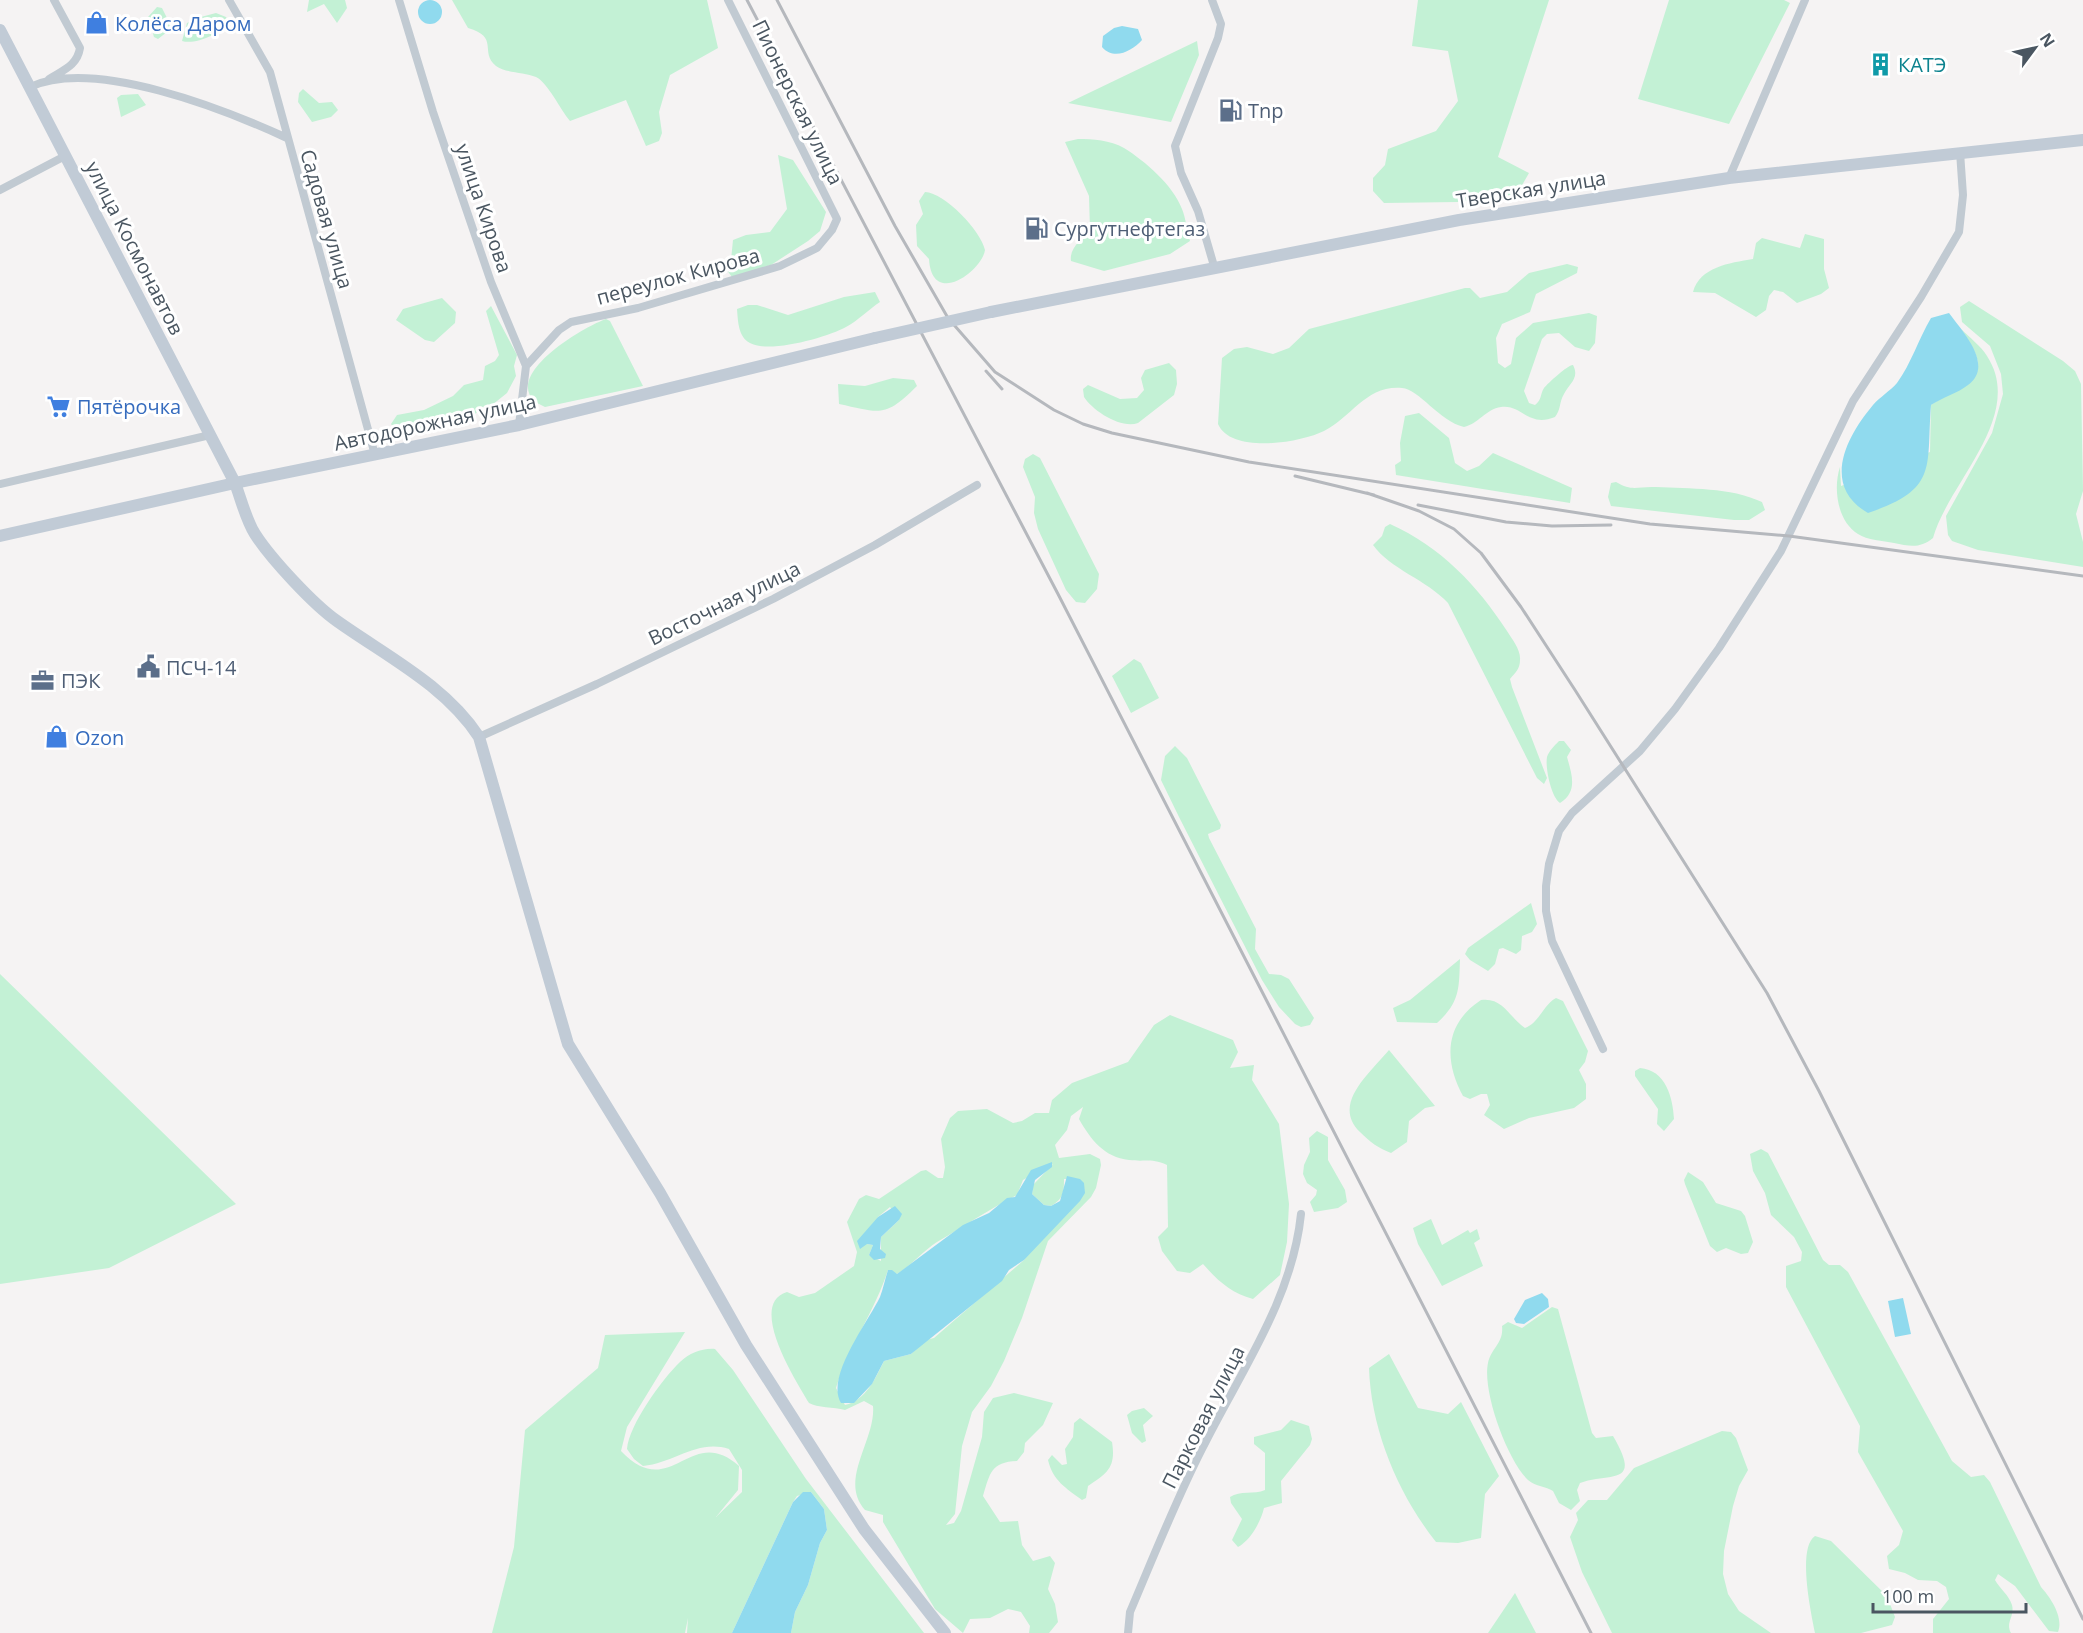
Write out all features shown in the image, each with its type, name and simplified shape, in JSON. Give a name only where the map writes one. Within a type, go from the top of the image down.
[{"type":"main road","name":"улица Космонавтов","points":[[0,30],[235,483],[255,534],[290,575],[334,620],[418,676],[455,706],[479,737]]},
{"type":"main road","name":"Тверская улица","points":[[991,312],[1214,266],[1459,220],[1729,178],[2083,140]]},
{"type":"main road","name":"Автодорожная улица","points":[[0,536],[235,483],[519,425],[991,312]]},
{"type":"main road","points":[[479,737],[568,1044],[660,1193],[746,1346],[864,1529],[945,1633]]},
{"type":"street","points":[[30,87],[71,66],[78,59],[80,48],[54,0]]},
{"type":"street","name":"Садовая улица","points":[[229,0],[270,72],[375,455]]},
{"type":"street","name":"улица Кирова","points":[[399,0],[433,112],[491,282],[526,366],[519,425]]},
{"type":"street","name":"Пионерская улица","points":[[728,0],[837,219]]},
{"type":"street","points":[[1212,0],[1221,24],[1218,38],[1175,146],[1181,173],[1198,212],[1214,266]]},
{"type":"street","points":[[1729,178],[1805,0]]},
{"type":"street","points":[[48,79],[95,79],[185,96],[222,109],[287,138]]},
{"type":"street","points":[[1603,1049],[1552,941],[1546,911],[1549,864],[1560,831],[1572,813],[1640,751],[1675,709],[1719,648],[1781,551],[1853,401],[1921,297],[1959,232],[1964,195],[1960,152]]},
{"type":"street","points":[[0,190],[65,156]]},
{"type":"street","name":"переулок Кирова","points":[[526,366],[554,335],[571,322],[638,308],[780,266],[817,248],[832,231],[837,219]]},
{"type":"street","points":[[0,484],[210,435]]},
{"type":"street","name":"Восточная улица","points":[[479,737],[597,684],[773,599],[875,545],[977,485]]},
{"type":"street","name":"Парковая улица","points":[[1128,1633],[1130,1612],[1202,1449],[1282,1293],[1298,1247],[1301,1214]]},
{"type":"green space","points":[[309,0],[345,0],[347,8],[337,23],[324,4],[307,12]]},
{"type":"green space","points":[[452,0],[707,0],[718,48],[670,75],[659,112],[662,133],[659,141],[646,146],[626,100],[570,121],[549,90],[536,77],[496,66],[491,61],[486,40],[478,32],[468,28]]},
{"type":"green space","points":[[1418,0],[1549,0],[1498,157],[1529,173],[1517,194],[1458,202],[1384,203],[1373,191],[1373,178],[1385,165],[1388,149],[1436,131],[1458,101],[1448,51],[1412,46]]},
{"type":"green space","points":[[1669,0],[1784,0],[1790,3],[1729,124],[1638,99]]},
{"type":"green space","points":[[157,7],[162,8],[170,24],[167,32],[158,39],[154,37],[148,17]]},
{"type":"green space","points":[[216,13],[226,17],[229,22],[214,34],[200,40],[182,41],[187,23]]},
{"type":"green space","points":[[1197,41],[1199,55],[1171,122],[1068,103]]},
{"type":"green space","points":[[303,89],[319,103],[332,102],[338,110],[331,117],[312,122],[298,102],[299,93]]},
{"type":"green space","points":[[138,94],[146,105],[121,117],[117,98],[121,95]]},
{"type":"green space","points":[[1078,139],[1101,140],[1119,145],[1149,167],[1178,200],[1190,241],[1170,254],[1104,271],[1071,261],[1074,248],[1090,230],[1089,196],[1065,142]]},
{"type":"green space","points":[[778,155],[793,160],[826,212],[820,231],[771,265],[732,277],[723,265],[731,260],[733,240],[746,235],[770,232],[787,209]]},
{"type":"green space","points":[[925,192],[942,199],[961,214],[977,233],[985,250],[975,267],[957,281],[947,283],[939,281],[932,274],[929,259],[917,246],[916,225],[923,214],[919,201]]},
{"type":"green space","points":[[1805,234],[1824,239],[1824,269],[1829,288],[1821,294],[1797,303],[1783,292],[1774,290],[1769,296],[1766,310],[1756,317],[1715,293],[1693,292],[1702,277],[1709,272],[1725,265],[1753,259],[1756,243],[1762,238],[1800,248]]},
{"type":"green space","points":[[1567,264],[1578,267],[1577,273],[1536,294],[1530,312],[1502,324],[1496,338],[1498,363],[1505,368],[1511,364],[1516,338],[1533,323],[1589,313],[1597,316],[1595,343],[1589,351],[1575,347],[1559,333],[1547,334],[1542,339],[1524,391],[1529,403],[1535,405],[1544,388],[1571,365],[1575,370],[1575,377],[1562,397],[1555,417],[1538,420],[1514,409],[1501,407],[1464,427],[1446,419],[1409,390],[1389,388],[1369,397],[1324,431],[1299,439],[1251,443],[1225,433],[1218,424],[1222,358],[1234,349],[1247,347],[1273,354],[1289,348],[1309,329],[1465,288],[1470,288],[1480,298],[1507,292],[1529,273]]},
{"type":"green space","points":[[875,292],[880,302],[851,324],[837,331],[798,343],[770,347],[759,346],[746,340],[739,328],[737,309],[748,305],[757,305],[788,315],[844,297]]},
{"type":"green space","points":[[442,298],[456,312],[455,323],[434,342],[425,340],[396,320],[403,309]]},
{"type":"green space","points":[[1969,301],[2063,361],[2075,371],[2081,384],[2083,491],[2076,514],[2083,542],[2083,567],[1978,550],[1952,541],[1948,535],[1946,516],[1992,433],[2003,394],[2001,374],[1990,346],[1962,322],[1960,307]]},
{"type":"green space","points":[[491,306],[517,355],[514,366],[516,376],[507,393],[492,405],[482,407],[468,421],[397,433],[391,424],[397,415],[424,410],[453,396],[464,385],[483,380],[485,366],[495,361],[499,355],[486,311]]},
{"type":"green space","points":[[606,319],[610,321],[643,386],[545,407],[533,401],[528,388],[530,378],[546,356],[571,337]]},
{"type":"green space","points":[[1961,329],[1985,352],[1996,379],[1997,402],[1991,425],[1980,449],[1941,517],[1933,538],[1924,544],[1910,546],[1862,536],[1845,521],[1838,504],[1837,484],[1840,467],[1841,486],[1930,452],[1931,405],[1968,383],[1978,369],[1972,346]]},
{"type":"green space","points":[[1169,363],[1176,370],[1177,384],[1174,395],[1138,423],[1124,423],[1108,418],[1084,397],[1083,389],[1088,385],[1120,399],[1137,398],[1144,390],[1141,378],[1145,370]]},
{"type":"green space","points":[[893,378],[914,380],[917,386],[897,404],[882,410],[874,411],[839,404],[838,384],[865,386]]},
{"type":"green space","points":[[1419,413],[1449,438],[1455,463],[1467,471],[1479,466],[1493,453],[1572,488],[1570,503],[1396,475],[1395,465],[1401,461],[1400,443],[1405,416]]},
{"type":"green space","points":[[1033,454],[1040,458],[1099,574],[1097,589],[1085,603],[1076,602],[1066,590],[1038,529],[1034,513],[1035,497],[1023,467],[1025,459]]},
{"type":"green space","points":[[1616,482],[1631,488],[1656,487],[1723,491],[1762,502],[1765,510],[1749,520],[1734,520],[1611,506],[1608,497],[1611,483]]},
{"type":"green space","points":[[1390,524],[1426,544],[1456,569],[1483,598],[1514,641],[1519,652],[1520,663],[1510,679],[1547,778],[1544,784],[1537,778],[1448,603],[1389,561],[1373,545],[1382,536],[1385,527]]},
{"type":"green space","points":[[1134,659],[1141,663],[1159,698],[1131,713],[1112,676]]},
{"type":"green space","points":[[1559,741],[1564,741],[1571,750],[1567,757],[1572,783],[1566,799],[1560,803],[1551,788],[1547,762],[1549,753]]},
{"type":"green space","points":[[1175,746],[1187,758],[1221,825],[1220,829],[1208,834],[1209,838],[1256,929],[1255,949],[1269,974],[1281,975],[1289,979],[1314,1018],[1310,1025],[1301,1027],[1295,1024],[1279,1007],[1262,980],[1161,780],[1165,756]]},
{"type":"green space","points":[[1531,903],[1537,924],[1532,932],[1522,936],[1521,950],[1516,954],[1503,948],[1499,949],[1495,964],[1488,971],[1470,960],[1465,954],[1468,948]]},
{"type":"green space","points":[[1460,959],[1457,994],[1450,1008],[1437,1023],[1397,1022],[1393,1008],[1410,1000]]},
{"type":"green space","points":[[0,974],[236,1204],[109,1268],[0,1284]]},
{"type":"green space","points":[[1556,998],[1563,1001],[1588,1051],[1585,1062],[1579,1070],[1586,1084],[1586,1099],[1574,1108],[1529,1118],[1504,1129],[1484,1115],[1490,1105],[1487,1094],[1470,1099],[1463,1096],[1453,1070],[1451,1057],[1454,1032],[1460,1020],[1481,1000],[1489,1000],[1500,1005],[1525,1028],[1534,1022]]},
{"type":"green space","points":[[1170,1015],[1233,1040],[1238,1052],[1230,1068],[1254,1065],[1252,1080],[1279,1124],[1289,1204],[1287,1242],[1280,1275],[1253,1299],[1225,1286],[1203,1264],[1190,1273],[1177,1271],[1162,1251],[1158,1237],[1168,1227],[1167,1165],[1152,1161],[1129,1160],[1112,1155],[1099,1146],[1079,1119],[1083,1107],[1071,1116],[1067,1130],[1055,1145],[1059,1158],[1090,1154],[1100,1159],[1101,1165],[1096,1188],[1091,1197],[1048,1241],[1022,1318],[1004,1361],[991,1386],[972,1412],[962,1446],[955,1514],[946,1525],[954,1523],[961,1511],[982,1437],[984,1412],[993,1398],[1014,1393],[1053,1403],[1043,1425],[1025,1443],[1024,1452],[1017,1461],[1002,1464],[993,1470],[983,1496],[1000,1522],[1018,1521],[1022,1545],[1033,1561],[1050,1556],[1055,1563],[1048,1589],[1055,1604],[1058,1622],[1049,1633],[1029,1633],[1030,1626],[1021,1612],[1008,1609],[990,1618],[970,1619],[963,1633],[935,1609],[883,1522],[883,1515],[865,1510],[858,1498],[855,1486],[856,1473],[869,1432],[873,1406],[864,1401],[845,1410],[809,1403],[778,1345],[772,1312],[776,1299],[787,1292],[799,1297],[815,1293],[854,1266],[857,1252],[847,1222],[859,1199],[866,1195],[879,1199],[921,1171],[926,1170],[938,1178],[943,1178],[945,1167],[941,1139],[950,1118],[958,1111],[987,1109],[1013,1123],[1022,1121],[1035,1113],[1049,1113],[1052,1100],[1072,1083],[1128,1062],[1154,1025]],"holes":[[[1053,1164],[1033,1185],[1032,1194],[1044,1205],[1051,1206],[1058,1201],[1063,1192],[1064,1179],[1080,1179],[1024,1260],[934,1338],[926,1340],[911,1354],[884,1361],[864,1394],[859,1399],[845,1405],[836,1388],[888,1270],[897,1274],[937,1242],[1017,1195],[1023,1180]],[[890,1207],[899,1220],[881,1237],[881,1261],[869,1255],[873,1245],[867,1244],[878,1217]]]},
{"type":"green space","points":[[1389,1050],[1435,1106],[1425,1108],[1409,1121],[1407,1142],[1391,1153],[1374,1144],[1360,1132],[1352,1121],[1350,1111],[1351,1100],[1356,1089]]},
{"type":"green space","points":[[1640,1068],[1649,1070],[1662,1079],[1670,1094],[1674,1119],[1664,1131],[1657,1124],[1658,1109],[1635,1076],[1635,1071]]},
{"type":"green space","points":[[1317,1131],[1328,1137],[1328,1160],[1345,1190],[1347,1202],[1338,1208],[1314,1212],[1310,1202],[1317,1190],[1307,1183],[1303,1174],[1310,1152],[1309,1138]]},
{"type":"green space","points":[[1761,1149],[1768,1153],[1823,1260],[1829,1265],[1840,1265],[1848,1272],[1952,1461],[1971,1477],[1984,1475],[1990,1482],[2041,1587],[2058,1614],[2058,1632],[2049,1631],[2015,1586],[1998,1574],[1995,1580],[2012,1605],[2009,1626],[2011,1633],[1933,1633],[1933,1619],[1949,1599],[1946,1587],[1937,1581],[1918,1580],[1905,1573],[1889,1569],[1887,1556],[1899,1545],[1903,1531],[1858,1452],[1860,1426],[1786,1287],[1786,1266],[1801,1261],[1802,1252],[1794,1237],[1771,1215],[1765,1193],[1753,1171],[1750,1154]]},
{"type":"green space","points":[[1688,1172],[1703,1182],[1716,1203],[1741,1211],[1745,1216],[1753,1242],[1748,1253],[1741,1254],[1726,1248],[1717,1252],[1710,1246],[1685,1184],[1684,1180]]},
{"type":"green space","points":[[1431,1219],[1442,1245],[1468,1230],[1470,1233],[1477,1229],[1480,1239],[1474,1243],[1483,1266],[1442,1286],[1418,1244],[1413,1228]]},
{"type":"green space","points":[[1552,1307],[1558,1309],[1592,1433],[1596,1438],[1613,1436],[1625,1463],[1624,1470],[1619,1475],[1580,1483],[1577,1490],[1580,1501],[1571,1510],[1559,1503],[1553,1491],[1531,1482],[1520,1470],[1505,1442],[1492,1407],[1487,1375],[1488,1363],[1501,1337],[1502,1326],[1508,1322],[1522,1328]]},
{"type":"green space","points":[[685,1332],[627,1427],[621,1451],[638,1465],[654,1470],[707,1453],[722,1455],[739,1466],[738,1490],[716,1517],[742,1492],[742,1470],[729,1449],[707,1447],[696,1449],[665,1461],[643,1466],[627,1449],[640,1415],[673,1370],[692,1354],[705,1349],[715,1349],[733,1370],[806,1479],[924,1633],[791,1633],[795,1612],[808,1585],[820,1543],[827,1530],[824,1509],[811,1492],[797,1496],[793,1502],[732,1633],[687,1633],[688,1618],[685,1633],[492,1633],[514,1547],[525,1430],[598,1368],[605,1335]]},
{"type":"green space","points":[[1389,1354],[1418,1408],[1448,1414],[1461,1402],[1499,1476],[1485,1494],[1481,1538],[1458,1543],[1436,1542],[1422,1523],[1399,1482],[1381,1438],[1375,1415],[1369,1368]]},
{"type":"green space","points":[[1144,1408],[1153,1416],[1143,1425],[1146,1441],[1142,1443],[1132,1433],[1127,1415]]},
{"type":"green space","points":[[1080,1418],[1112,1442],[1113,1451],[1109,1469],[1088,1486],[1086,1498],[1082,1500],[1057,1479],[1048,1460],[1052,1455],[1062,1465],[1067,1464],[1065,1449],[1073,1437],[1074,1423]]},
{"type":"green space","points":[[1291,1420],[1309,1426],[1312,1439],[1310,1445],[1281,1481],[1282,1503],[1264,1508],[1255,1530],[1238,1547],[1232,1540],[1242,1519],[1231,1503],[1230,1497],[1265,1490],[1265,1453],[1254,1444],[1254,1437],[1281,1430]]},
{"type":"green space","points":[[1722,1431],[1731,1432],[1736,1438],[1748,1470],[1739,1486],[1733,1506],[1724,1551],[1723,1574],[1728,1594],[1739,1611],[1771,1633],[1612,1633],[1582,1572],[1570,1537],[1578,1520],[1576,1513],[1588,1500],[1607,1500],[1634,1468]]},
{"type":"green space","points":[[1815,1536],[1831,1541],[1887,1596],[1895,1617],[1892,1625],[1861,1633],[1815,1633],[1808,1597],[1806,1567],[1807,1553]]},
{"type":"green space","points":[[1515,1593],[1536,1633],[1488,1633]]},
{"type":"water","points":[[430,0],[438,4],[442,12],[438,20],[430,24],[422,20],[418,12],[422,4]]},
{"type":"water","points":[[1122,26],[1138,29],[1142,40],[1123,53],[1107,51],[1102,47],[1103,36],[1114,28]]},
{"type":"water","points":[[1949,313],[1973,348],[1978,368],[1975,377],[1964,388],[1931,405],[1928,461],[1918,485],[1907,495],[1891,504],[1868,513],[1854,502],[1845,489],[1842,475],[1847,446],[1863,418],[1902,376],[1931,318]]},
{"type":"water","points":[[1052,1162],[1052,1167],[1035,1180],[1032,1194],[1044,1205],[1051,1206],[1060,1201],[1067,1176],[1080,1179],[1084,1183],[1085,1193],[1080,1201],[1024,1260],[1009,1270],[1002,1281],[911,1354],[884,1361],[872,1384],[854,1403],[841,1403],[838,1392],[843,1365],[880,1297],[888,1270],[897,1274],[963,1225],[989,1213],[1007,1198],[1015,1197],[1031,1170]]},
{"type":"water","points":[[895,1206],[902,1214],[899,1220],[881,1237],[880,1249],[886,1254],[885,1258],[874,1260],[869,1255],[873,1245],[867,1244],[860,1249],[857,1241],[878,1217]]},
{"type":"water","points":[[1542,1293],[1548,1299],[1549,1307],[1524,1324],[1516,1323],[1514,1319],[1525,1300]]},
{"type":"water","points":[[1903,1298],[1911,1334],[1895,1337],[1888,1301]]},
{"type":"water","points":[[803,1492],[811,1492],[824,1509],[827,1530],[820,1543],[808,1585],[795,1612],[791,1633],[732,1633],[793,1502]]},
{"type":"railway","points":[[747,0],[1058,594],[1591,1633]]},
{"type":"railway","points":[[777,0],[895,226],[948,318],[995,372],[1054,410],[1083,424],[1112,433],[1249,462],[1650,524],[1789,536],[2083,576]]},
{"type":"railway","points":[[986,371],[1002,389]]},
{"type":"railway","points":[[1295,476],[1374,495]]},
{"type":"railway","points":[[1367,493],[1419,511],[1454,529],[1481,553],[1521,607],[1575,690],[1767,993],[1819,1091],[2083,1619]]},
{"type":"railway","points":[[1418,505],[1506,522],[1552,526],[1611,525]]},
{"type":"place","name":"Колёса Даром","points":[[97,23]]},
{"type":"place","name":"КАТЭ","points":[[1880,64]]},
{"type":"place","name":"Tnp","points":[[1230,110]]},
{"type":"place","name":"Сургутнефтегаз","points":[[1036,228]]},
{"type":"place","name":"Пятёрочка","points":[[59,406]]},
{"type":"place","name":"ПСЧ-14","points":[[148,667]]},
{"type":"place","name":"ПЭК","points":[[43,680]]},
{"type":"place","name":"Ozon","points":[[57,737]]}]
